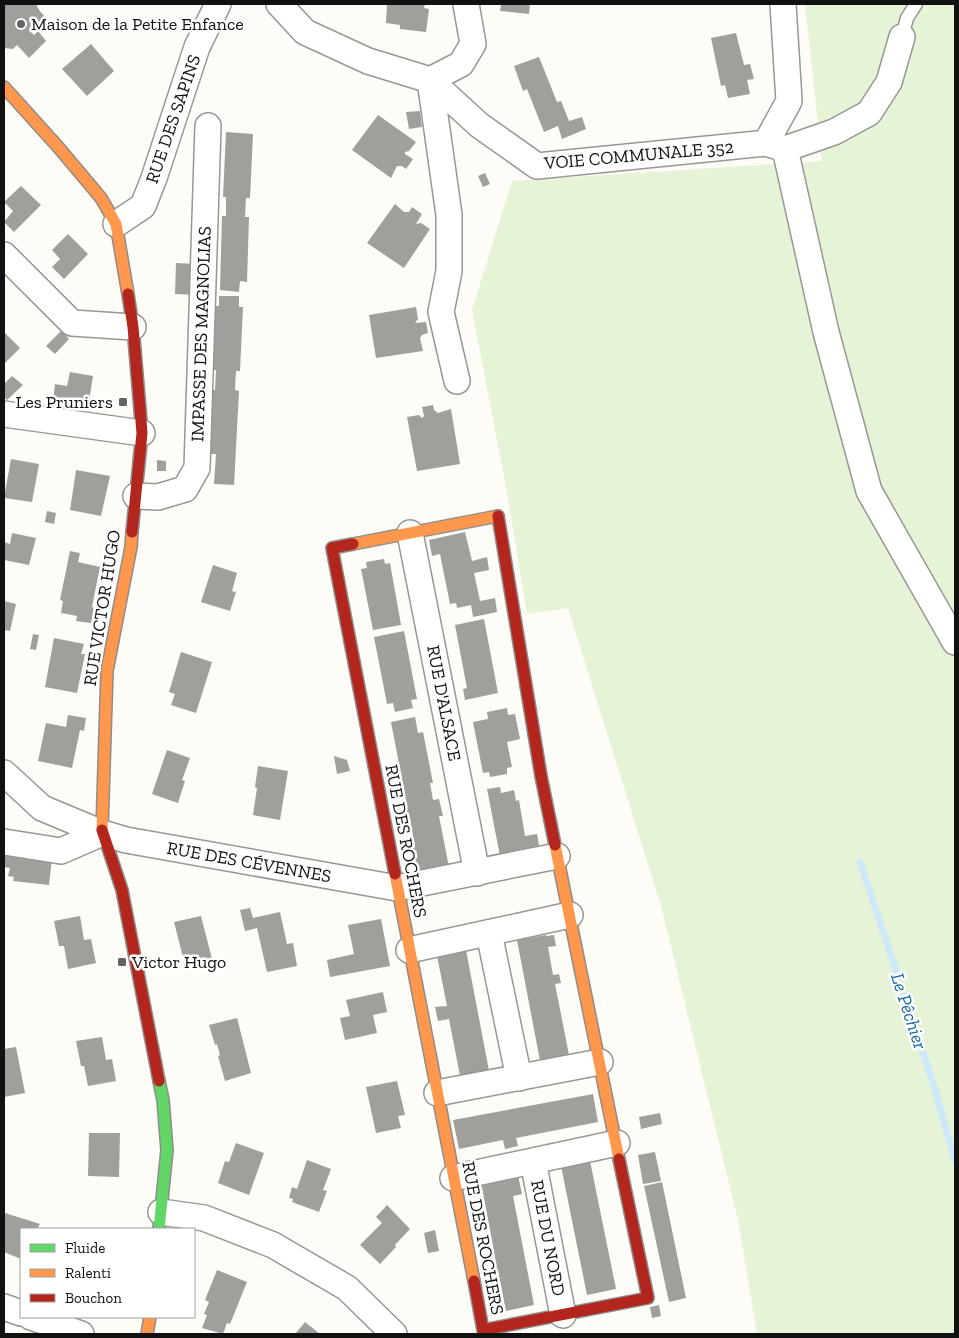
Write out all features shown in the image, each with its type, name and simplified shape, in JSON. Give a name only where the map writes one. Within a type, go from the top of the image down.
[{"type":"street","name":"RUE DES SAPINS","points":[[116,224],[142,206],[154,178],[197,47],[218,4]]},
{"type":"street","name":"VOIE COMMUNALE 352","points":[[279,4],[305,32],[368,61],[430,80],[479,125],[537,166],[775,146],[834,132],[868,113],[889,82],[902,37]]},
{"type":"street","points":[[457,381],[441,312],[449,271],[449,215],[430,80],[461,64],[473,44],[466,4]]},
{"type":"street","points":[[783,4],[789,101],[775,146],[869,492],[955,642]]},
{"type":"street","name":"RUE VICTOR HUGO","points":[[4,87],[101,198],[116,224],[133,327],[142,433],[131,546],[107,671],[102,833],[122,890],[163,1100],[167,1150],[160,1220]]},
{"type":"street","name":"IMPASSE DES MAGNOLIAS","points":[[136,496],[158,497],[185,489],[197,468],[208,126]]},
{"type":"street","points":[[4,255],[72,323],[133,327]]},
{"type":"street","points":[[4,414],[142,433]]},
{"type":"street","name":"RUE DES ROCHERS","points":[[498,516],[556,856],[570,915],[648,1298],[483,1330],[332,548],[410,533],[498,516]]},
{"type":"street","name":"RUE D'ALSACE","points":[[410,533],[477,873]]},
{"type":"street","name":"RUE DES CÉVENNES","points":[[4,773],[42,808],[102,833],[126,840],[397,888]]},
{"type":"street","points":[[4,842],[61,851],[102,833]]},
{"type":"street","points":[[397,888],[556,856]]},
{"type":"street","points":[[409,950],[570,915]]},
{"type":"street","points":[[489,933],[519,1078]]},
{"type":"street","points":[[437,1094],[600,1062]]},
{"type":"street","name":"RUE DU NORD","points":[[453,1178],[617,1143]]},
{"type":"street","name":"RUE DU NORD","points":[[533,1161],[563,1314]]},
{"type":"street","points":[[160,1220],[204,1218],[274,1246],[347,1288],[394,1334]]},
{"type":"street","points":[[4,1307],[20,1313]]},
{"type":"street","points":[[35,1318],[81,1334]]},
{"type":"street","points":[[147,1334],[150,1318]]},
{"type":"lane","points":[[902,37],[907,18],[916,4]]},
{"type":"green space","points":[[805,4],[955,4],[955,1334],[757,1334],[738,1220],[661,906],[568,608],[527,614],[508,498],[472,310],[512,181],[822,161]]},
{"type":"building","name":"Maison de la Petite Enfance","points":[[4,4],[36,4],[45,17],[31,32],[34,35],[38,31],[46,41],[29,58],[17,45],[13,49],[4,48]]},
{"type":"building","points":[[387,4],[425,4],[424,8],[429,9],[426,32],[400,29],[400,25],[386,23]]},
{"type":"building","points":[[501,4],[530,4],[529,14],[500,11]]},
{"type":"building","points":[[736,33],[744,65],[750,64],[754,79],[747,80],[750,94],[728,98],[725,85],[721,86],[711,38]]},
{"type":"building","points":[[91,44],[114,71],[87,96],[62,69]]},
{"type":"building","points":[[539,57],[557,102],[561,101],[569,121],[582,117],[586,129],[562,139],[558,126],[544,132],[527,89],[523,91],[514,66]]},
{"type":"building","points":[[420,111],[422,127],[409,129],[406,112]]},
{"type":"building","points":[[378,115],[416,142],[409,151],[405,152],[405,154],[413,159],[406,169],[402,166],[397,166],[391,178],[352,150]]},
{"type":"building","points":[[226,132],[253,134],[250,198],[246,198],[245,217],[249,217],[247,282],[240,281],[239,292],[220,290],[222,216],[226,216],[226,197],[223,197]]},
{"type":"building","points":[[485,173],[490,184],[483,187],[478,176]]},
{"type":"building","points":[[21,186],[41,205],[14,232],[4,222],[13,211],[4,202]]},
{"type":"building","points":[[395,204],[404,212],[409,212],[412,207],[422,214],[416,224],[421,223],[430,229],[404,268],[367,243]]},
{"type":"building","points":[[68,234],[88,254],[64,279],[52,267],[60,259],[52,250]]},
{"type":"building","points":[[176,263],[196,264],[194,295],[175,294]]},
{"type":"building","points":[[219,296],[239,296],[239,307],[243,307],[240,371],[236,371],[235,390],[239,391],[234,485],[214,484],[216,454],[209,454],[211,389],[215,390],[216,370],[212,370],[215,306],[219,306]]},
{"type":"building","points":[[416,307],[418,319],[415,323],[426,322],[428,333],[420,338],[423,351],[376,358],[369,315]]},
{"type":"building","points":[[61,331],[69,339],[55,354],[46,346]]},
{"type":"building","points":[[4,332],[20,348],[4,364]]},
{"type":"building","points":[[70,372],[93,376],[89,401],[72,398],[71,406],[67,405],[66,410],[52,408],[55,384],[67,386]]},
{"type":"building","points":[[12,376],[23,385],[7,400],[4,397],[4,384]]},
{"type":"building","points":[[433,405],[434,410],[438,413],[451,409],[460,464],[417,471],[407,417],[419,415],[422,418],[424,416],[422,407]]},
{"type":"building","points":[[11,459],[39,464],[32,502],[4,498]]},
{"type":"building","points":[[157,460],[166,461],[166,471],[157,471]]},
{"type":"building","points":[[76,470],[110,476],[101,516],[70,510]]},
{"type":"building","points":[[47,511],[56,513],[54,524],[45,522]]},
{"type":"building","points":[[465,532],[472,561],[487,557],[489,570],[474,573],[480,601],[495,598],[497,612],[473,617],[471,605],[457,608],[456,603],[450,604],[440,554],[432,556],[429,540]]},
{"type":"building","points":[[12,533],[36,538],[29,565],[4,560],[4,542],[10,544]]},
{"type":"building","points":[[70,551],[80,553],[78,562],[100,567],[92,607],[94,608],[91,623],[76,621],[77,616],[61,613],[63,601],[60,600]]},
{"type":"building","points":[[384,559],[385,564],[390,563],[401,625],[373,630],[361,569],[367,568],[366,562]]},
{"type":"building","points":[[213,565],[237,573],[232,591],[236,592],[230,611],[201,602]]},
{"type":"building","points":[[4,601],[16,604],[10,631],[4,630]]},
{"type":"building","points":[[484,619],[498,693],[465,700],[463,689],[467,688],[455,625]]},
{"type":"building","points":[[404,631],[417,699],[411,700],[413,708],[395,712],[393,703],[387,704],[374,637]]},
{"type":"building","points":[[33,634],[39,635],[36,650],[30,649]]},
{"type":"building","points":[[54,638],[84,644],[81,654],[85,654],[77,693],[45,687]]},
{"type":"building","points":[[181,652],[212,662],[196,713],[171,705],[175,694],[169,692]]},
{"type":"building","points":[[507,708],[508,715],[515,714],[520,739],[507,742],[512,767],[507,768],[507,774],[490,777],[489,772],[483,773],[473,722],[488,719],[487,712]]},
{"type":"building","points":[[68,715],[86,718],[84,731],[80,730],[72,768],[38,761],[46,723],[66,727]]},
{"type":"building","points":[[415,717],[418,733],[423,732],[433,783],[430,783],[433,800],[439,799],[443,816],[439,816],[449,867],[417,873],[412,848],[415,848],[410,818],[406,819],[404,806],[407,805],[391,722]]},
{"type":"building","points":[[167,750],[190,758],[182,780],[185,781],[178,803],[152,794]]},
{"type":"building","points":[[334,756],[347,760],[350,771],[337,774]]},
{"type":"building","points":[[258,766],[288,771],[280,820],[253,815]]},
{"type":"building","points":[[500,787],[501,793],[514,790],[516,801],[519,800],[525,836],[537,834],[539,845],[535,850],[500,856],[487,789]]},
{"type":"building","points":[[4,851],[52,858],[49,885],[13,881],[14,877],[8,876],[10,868],[4,867]]},
{"type":"building","points":[[250,908],[253,918],[280,912],[287,944],[293,943],[297,966],[267,972],[257,928],[245,931],[240,910]]},
{"type":"building","points":[[80,916],[84,940],[91,939],[96,963],[68,969],[64,946],[59,946],[54,921]]},
{"type":"building","points":[[201,916],[212,959],[185,965],[174,922]]},
{"type":"building","points":[[381,919],[390,966],[330,977],[327,960],[354,954],[348,925]]},
{"type":"building","points":[[554,935],[556,946],[548,947],[553,975],[559,974],[561,983],[555,984],[570,1060],[541,1066],[517,940]]},
{"type":"building","points":[[466,950],[490,1076],[461,1081],[449,1019],[438,1021],[435,1007],[447,1006],[437,956]]},
{"type":"building","points":[[383,992],[387,1012],[373,1015],[377,1033],[345,1040],[340,1018],[350,1016],[346,1000]]},
{"type":"building","points":[[237,1018],[251,1073],[225,1081],[218,1056],[220,1055],[217,1044],[215,1045],[209,1025]]},
{"type":"building","points":[[102,1037],[106,1060],[112,1059],[116,1081],[88,1086],[84,1066],[81,1066],[76,1041]]},
{"type":"building","points":[[16,1047],[25,1093],[4,1097],[4,1049]]},
{"type":"building","points":[[397,1081],[405,1115],[398,1116],[401,1128],[376,1133],[366,1087]]},
{"type":"building","points":[[593,1094],[598,1122],[516,1138],[518,1146],[505,1149],[503,1140],[459,1149],[453,1120]]},
{"type":"building","points":[[660,1113],[662,1124],[641,1129],[639,1117]]},
{"type":"building","points":[[89,1133],[120,1133],[119,1177],[88,1176]]},
{"type":"building","points":[[236,1143],[264,1153],[249,1195],[218,1183],[225,1161],[229,1162]]},
{"type":"building","points":[[655,1152],[661,1181],[643,1184],[638,1155]]},
{"type":"building","points":[[307,1160],[331,1169],[323,1190],[327,1191],[319,1212],[292,1202],[293,1199],[289,1198],[292,1187],[297,1189]]},
{"type":"building","points":[[590,1161],[616,1289],[587,1295],[561,1166]]},
{"type":"building","points":[[518,1175],[522,1194],[513,1196],[534,1305],[506,1311],[498,1270],[491,1272],[490,1263],[496,1262],[481,1182]]},
{"type":"building","points":[[662,1182],[686,1298],[669,1302],[644,1186]]},
{"type":"building","points":[[387,1205],[410,1229],[380,1264],[360,1245],[382,1223],[376,1217]]},
{"type":"building","points":[[5,1213],[40,1224],[38,1228],[20,1228],[20,1259],[4,1252]]},
{"type":"building","points":[[435,1230],[439,1251],[428,1253],[424,1233]]},
{"type":"building","points":[[217,1270],[247,1282],[230,1324],[227,1323],[223,1334],[202,1328],[207,1315],[204,1314],[209,1302],[205,1300]]},
{"type":"building","points":[[659,1305],[661,1316],[652,1318],[650,1307]]},
{"type":"building","points":[[305,1322],[320,1334],[295,1334]]},
{"type":"waterway","name":"Le Pêchier","points":[[860,862],[935,1089],[955,1161]]},
{"type":"traffic: fast","points":[[159,1081],[163,1100],[167,1150],[159,1228]]},
{"type":"traffic: slow","points":[[4,87],[101,198],[116,224],[128,294]]},
{"type":"traffic: slow","points":[[353,544],[498,516]]},
{"type":"traffic: slow","points":[[102,830],[107,671],[131,547],[132,532]]},
{"type":"traffic: slow","points":[[555,845],[619,1159]]},
{"type":"traffic: slow","points":[[395,874],[474,1281]]},
{"type":"traffic: slow","points":[[147,1334],[150,1318]]},
{"type":"traffic: jam","points":[[128,294],[133,327],[142,433],[132,532]]},
{"type":"traffic: jam","points":[[498,516],[541,776],[555,845]]},
{"type":"traffic: jam","points":[[353,544],[332,548],[395,874]]},
{"type":"traffic: jam","points":[[102,830],[122,890],[159,1081]]},
{"type":"traffic: jam","points":[[474,1281],[483,1330],[648,1298],[619,1159]]},
{"type":"place","name":"Maison de la Petite Enfance","points":[[21,24]]},
{"type":"place","name":"Les Pruniers","points":[[123,402]]},
{"type":"place","name":"Victor Hugo","points":[[122,962]]}]
